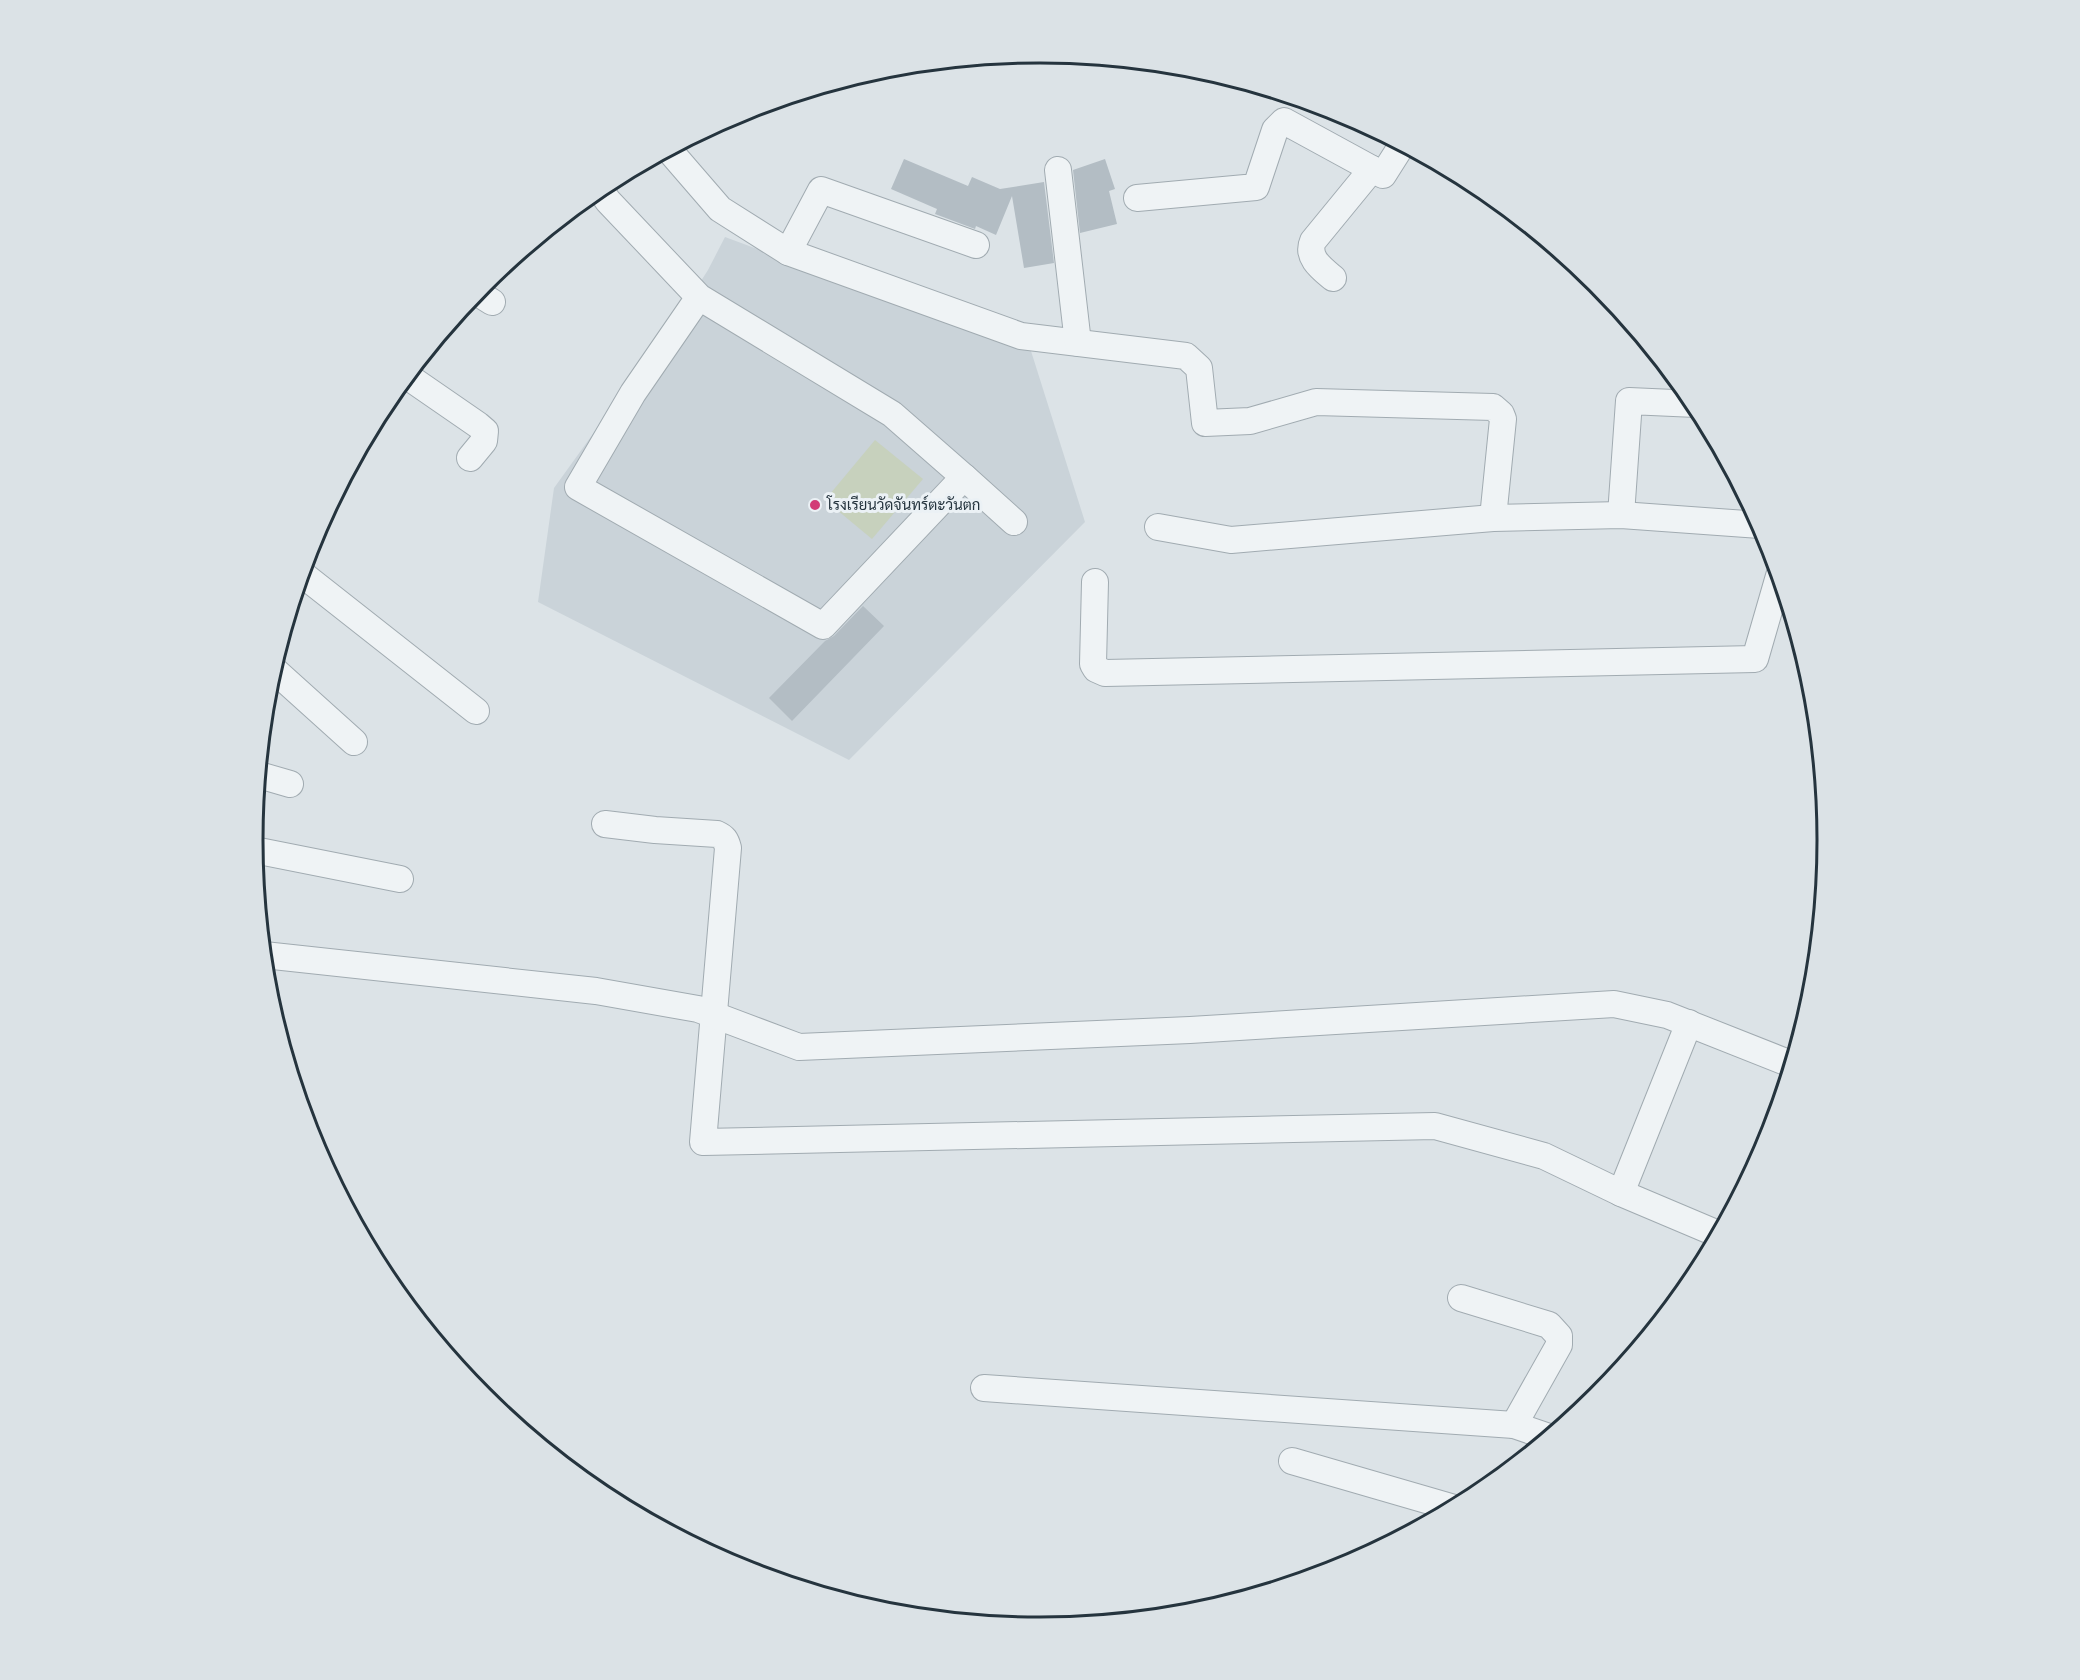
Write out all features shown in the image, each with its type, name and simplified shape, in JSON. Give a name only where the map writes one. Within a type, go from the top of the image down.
[{"type":"street","points":[[1137,198],[1256,187],[1275,130],[1284,121],[1383,175],[1398,151]]},
{"type":"street","points":[[673,155],[720,209],[788,252],[1021,336],[1186,356],[1199,368],[1205,423],[1250,421],[1316,402],[1493,407],[1503,419],[1492,518]]},
{"type":"street","points":[[1333,278],[1318,266],[1310,248],[1313,241],[1372,169]]},
{"type":"street","points":[[1058,170],[1078,343]]},
{"type":"street","points":[[788,252],[821,190],[976,245]]},
{"type":"street","points":[[605,196],[699,297],[892,414],[1014,522]]},
{"type":"street","points":[[699,297],[633,393],[578,487],[823,626],[964,477]]},
{"type":"street","points":[[414,381],[485,431],[484,441],[471,458]]},
{"type":"street","points":[[1621,516],[1629,401],[1683,403]]},
{"type":"street","points":[[1158,527],[1231,540],[1492,518],[1621,516],[1750,524]]},
{"type":"street","points":[[308,579],[476,711]]},
{"type":"street","points":[[1095,582],[1093,664],[1096,669],[1105,673],[1755,659],[1775,588]]},
{"type":"street","points":[[281,676],[354,742]]},
{"type":"street","points":[[266,777],[290,784]]},
{"type":"street","points":[[605,824],[717,834],[727,842],[703,1142],[1435,1126],[1544,1156],[1621,1193],[1711,1231]]},
{"type":"street","points":[[263,852],[400,879]]},
{"type":"street","points":[[272,956],[596,991],[698,1009],[800,1047],[1190,1030],[1614,1004],[1667,1014],[1785,1061]]},
{"type":"street","points":[[1621,1193],[1689,1023]]},
{"type":"street","points":[[1461,1298],[1549,1325],[1559,1336],[1558,1345],[1514,1425]]},
{"type":"street","points":[[984,1388],[1514,1425],[1540,1434]]},
{"type":"street","points":[[1292,1461],[1442,1505]]},
{"type":"shaded area","name":"โรงเรียนวัดจันทร์ตะวันตก","points":[[725,237],[1031,351],[1085,522],[849,760],[538,602],[554,488],[685,306],[708,270]]},
{"type":"green space","points":[[875,440],[923,479],[872,539],[825,500]]},
{"type":"building","points":[[904,159],[968,186],[972,177],[1000,189],[1044,182],[1054,263],[1024,268],[1012,196],[996,235],[976,226],[975,229],[935,214],[937,209],[891,189]]},
{"type":"building","points":[[1105,159],[1115,189],[1109,191],[1117,224],[1080,233],[1073,170]]},
{"type":"building","points":[[863,606],[884,626],[792,721],[769,698]]},
{"type":"place","name":"โรงเรียนวัดจันทร์ตะวันตก","points":[[815,505]]}]
